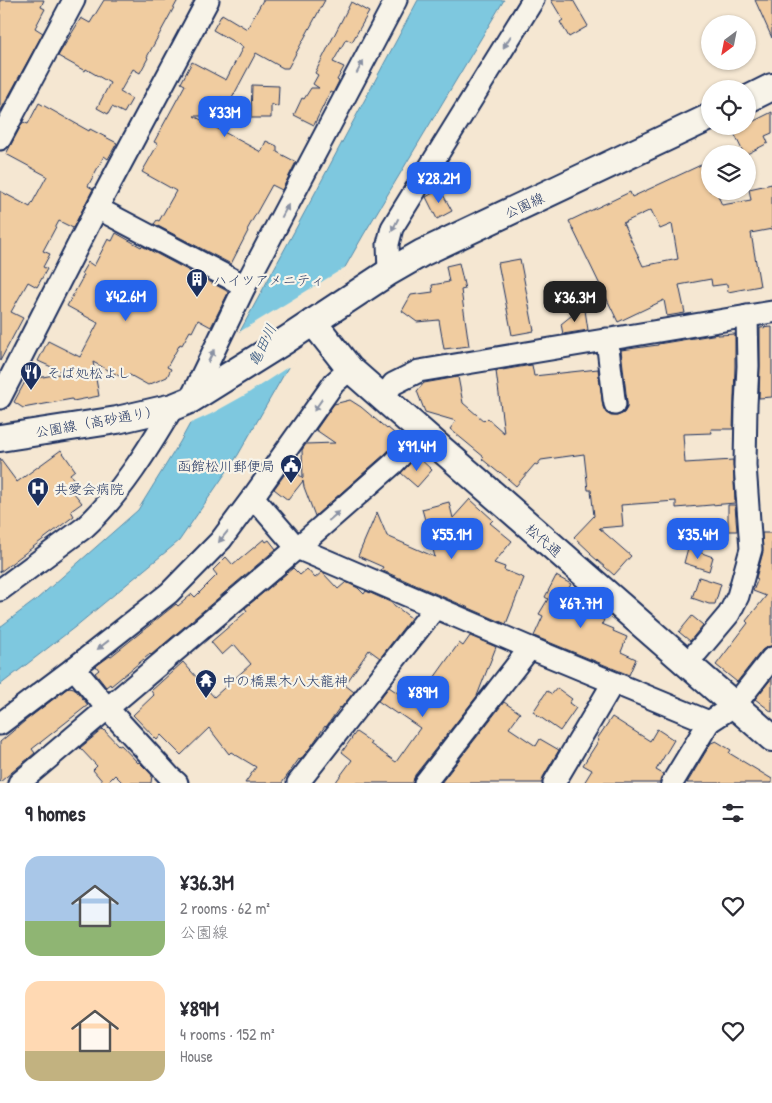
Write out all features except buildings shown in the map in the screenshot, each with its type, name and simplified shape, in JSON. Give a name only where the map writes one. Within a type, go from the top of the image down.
[{"type":"street","points":[[0,139],[74,0]]},
{"type":"street","points":[[0,398],[96,208],[208,0]]},
{"type":"street","points":[[0,590],[97,516],[117,492],[157,434],[190,399],[245,286],[396,0]]},
{"type":"street","points":[[389,272],[388,244],[392,228],[532,0]]},
{"type":"street","points":[[756,95],[772,87]]},
{"type":"street","name":"公園線","points":[[343,301],[422,253],[701,121]]},
{"type":"street","points":[[96,208],[245,286]]},
{"type":"street","name":"公園線（高砂通り）","points":[[0,438],[117,420],[190,399],[318,328],[343,301]]},
{"type":"street","points":[[383,398],[394,384],[419,371],[772,312]]},
{"type":"street","points":[[697,652],[729,614],[738,596],[751,549],[745,465],[748,366],[747,316]]},
{"type":"street","name":"松代通","points":[[318,328],[350,369],[772,738]]},
{"type":"street","points":[[607,339],[615,404]]},
{"type":"street","points":[[0,724],[169,593],[221,540],[334,383],[350,369]]},
{"type":"street","points":[[19,783],[297,548],[394,463],[422,432]]},
{"type":"street","points":[[253,498],[297,548],[435,608],[709,722]]},
{"type":"street","points":[[298,783],[435,608]]},
{"type":"street","points":[[425,783],[530,648]]},
{"type":"street","points":[[672,783],[709,722],[735,705],[772,658]]},
{"type":"street","points":[[74,668],[171,781]]},
{"type":"street","points":[[554,783],[613,683]]},
{"type":"water","name":"亀田川","points":[[418,0],[504,0],[364,234],[238,455],[179,541],[75,627],[0,685],[0,627],[37,599],[138,510],[180,442]]},
{"type":"pier","points":[[349,265],[291,367],[288,367],[247,394],[187,425],[236,334]]},
{"type":"place","name":"ハイツアメニティ","points":[[197,298]]},
{"type":"place","name":"そば処松よし","points":[[31,391]]},
{"type":"place","name":"函館松川郵便局","points":[[291,484]]},
{"type":"place","name":"共愛会病院","points":[[38,507]]},
{"type":"place","name":"中の橋黒木八大龍神","points":[[206,699]]}]
